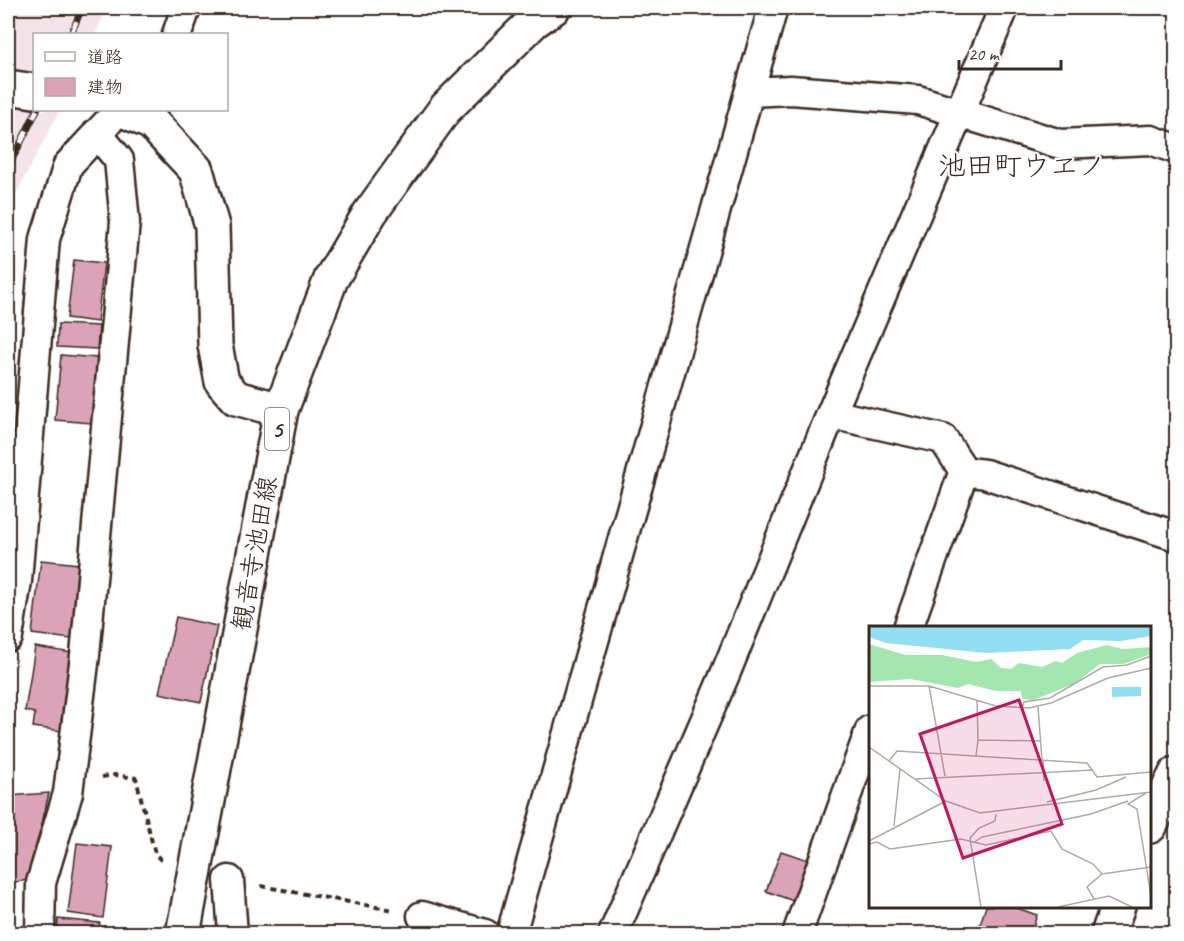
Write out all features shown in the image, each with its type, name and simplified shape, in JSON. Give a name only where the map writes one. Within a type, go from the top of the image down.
[{"type":"main road","name":"観音寺池田線","points":[[183,933],[280,410],[331,279],[370,213],[446,109],[540,12]]},
{"type":"main road","points":[[8,87],[33,91]]},
{"type":"main road","points":[[132,114],[195,171],[212,226],[215,345],[222,382],[236,398],[280,410]]},
{"type":"main road","points":[[1151,822],[1176,774]]},
{"type":"main road","points":[[1108,933],[1117,908]]},
{"type":"street","points":[[177,33],[186,8]]},
{"type":"street","points":[[511,933],[773,8]]},
{"type":"street","points":[[613,933],[726,672],[831,414],[1004,8]]},
{"type":"street","points":[[750,92],[791,90],[918,100],[1060,144],[1151,140],[1176,149]]},
{"type":"street","points":[[8,637],[17,581],[45,239],[68,165],[97,133],[132,114]]},
{"type":"street","points":[[40,933],[41,883],[68,793],[86,643],[125,222],[119,160],[97,133]]},
{"type":"street","points":[[831,414],[943,439],[964,471],[984,474],[1176,536]]},
{"type":"street","points":[[908,626],[964,471]]},
{"type":"street","points":[[797,933],[869,733]]},
{"type":"street","points":[[229,880],[233,933]]},
{"type":"street","points":[[422,916],[485,933]]},
{"type":"path","points":[[69,783],[115,775],[136,778],[155,854],[166,865]]},
{"type":"path","points":[[229,880],[422,916]]},
{"type":"shaded area","points":[[8,8],[107,8],[95,33],[33,33],[33,111],[59,111],[8,209]]},
{"type":"building","points":[[74,260],[104,263],[97,322],[67,318]]},
{"type":"building","points":[[58,324],[99,326],[97,349],[57,347]]},
{"type":"building","points":[[61,355],[97,358],[92,423],[55,420]]},
{"type":"building","points":[[41,560],[79,564],[71,639],[32,634]]},
{"type":"building","points":[[176,617],[217,626],[201,702],[159,693]]},
{"type":"building","points":[[35,647],[73,653],[61,731],[33,727],[35,713],[25,711]]},
{"type":"building","points":[[49,793],[29,880],[8,883],[8,796]]},
{"type":"building","points":[[77,843],[112,847],[103,918],[68,913]]},
{"type":"building","points":[[781,851],[811,861],[796,902],[766,891]]},
{"type":"building","points":[[985,908],[1017,908],[1037,915],[1031,934],[977,934]]},
{"type":"building","points":[[58,919],[100,923],[98,934],[57,934]]},
{"type":"railway","points":[[71,33],[82,8]]},
{"type":"railway","points":[[8,168],[36,111]]},
{"type":"district","name":"池田町ウヱノ","points":[[1022,165]]}]
